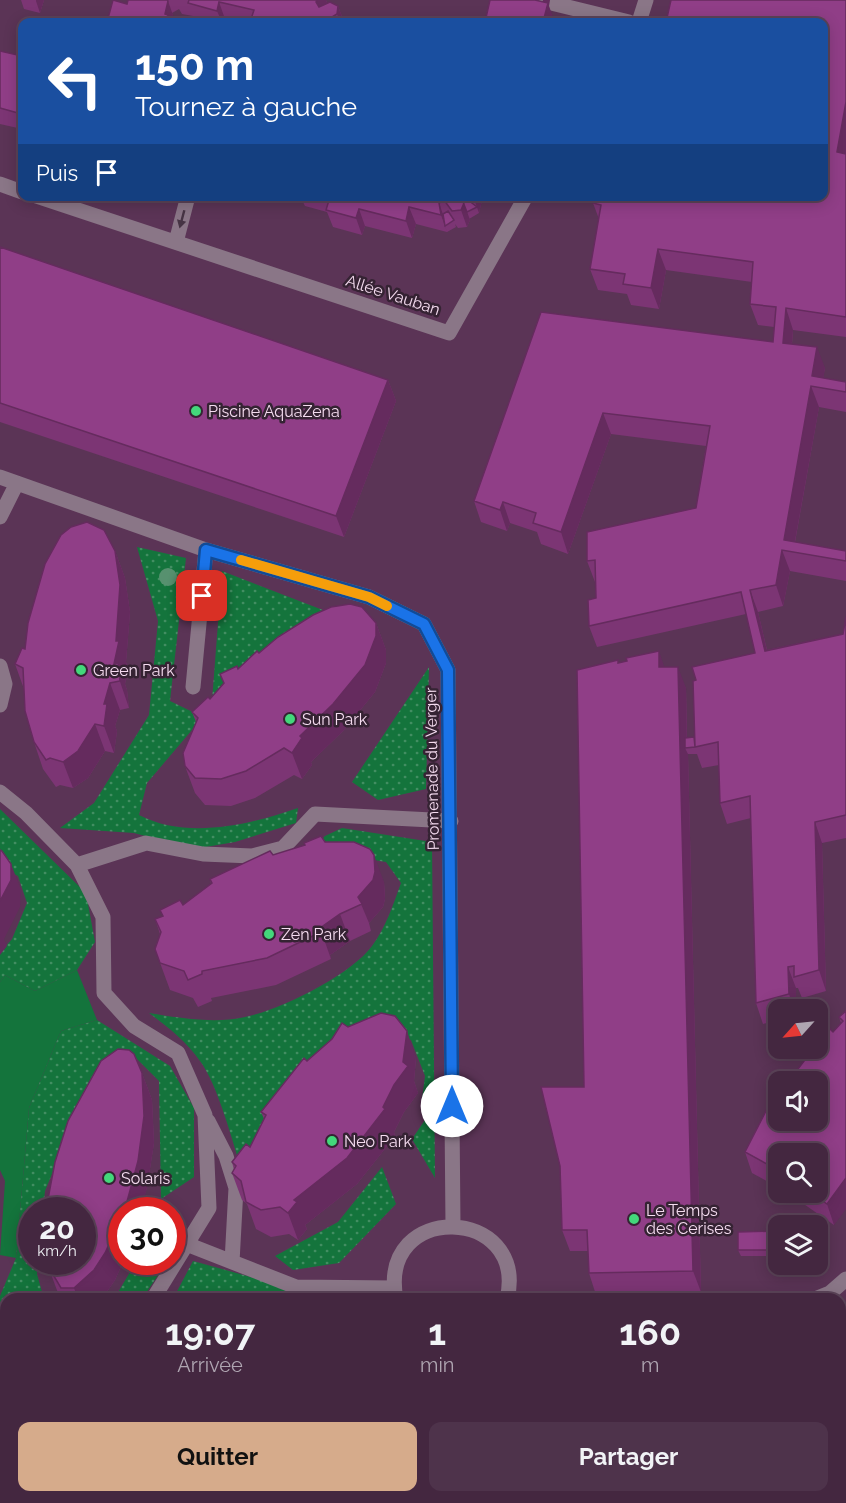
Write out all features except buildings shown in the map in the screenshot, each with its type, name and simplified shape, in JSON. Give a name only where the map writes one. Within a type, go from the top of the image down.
[{"type":"street","points":[[640,18],[645,0]]},
{"type":"street","points":[[544,1],[582,17]]},
{"type":"street","points":[[0,184],[18,191]]},
{"type":"street","name":"Allée Vauban","points":[[51,201],[449,333],[523,201]]},
{"type":"street","points":[[176,242],[187,201]]},
{"type":"street","name":"Promenade du Verger","points":[[0,477],[206,550],[369,597],[424,624],[448,670],[453,1225]]},
{"type":"street","points":[[0,517],[17,483]]},
{"type":"street","points":[[193,687],[206,550]]},
{"type":"street","points":[[0,666],[5,684],[0,705]]},
{"type":"street","points":[[0,792],[26,813],[77,865],[103,917],[104,993],[134,1026],[178,1053],[226,1156],[236,1188],[232,1262]]},
{"type":"street","points":[[77,865],[146,843],[203,854],[252,856],[283,848],[315,814],[451,821]]},
{"type":"street","points":[[157,1293],[189,1245],[209,1208],[205,1115]]},
{"type":"street","points":[[189,1245],[296,1287],[395,1293],[395,1271],[400,1257],[410,1244],[422,1234],[436,1227],[453,1225],[476,1231],[495,1245],[504,1258],[509,1273],[507,1293]]},
{"type":"street","points":[[830,1293],[846,1279]]},
{"type":"green space","points":[[137,547],[186,558],[170,701],[203,717],[147,783],[139,815],[158,823],[197,828],[239,824],[298,808],[296,823],[235,842],[194,849],[134,833],[60,828],[94,803],[149,715],[158,621]]},
{"type":"green space","points":[[222,571],[328,612],[212,701]]},
{"type":"green space","points":[[429,667],[426,789],[378,800],[352,782]]},
{"type":"green space","points":[[0,809],[86,893],[95,942],[77,970],[35,991],[5,975],[0,982],[0,953],[12,939],[27,903],[18,876],[0,867]]},
{"type":"green space","points":[[342,828],[432,842],[435,1178],[412,1139],[429,1114],[422,1099],[425,1076],[411,1040],[383,1034],[242,1171],[219,1098],[207,1071],[183,1041],[149,1013],[209,1020],[245,1017],[277,1007],[314,990],[362,957],[372,946],[389,916],[401,883],[386,862],[312,850],[325,836]]},
{"type":"green space","points":[[77,970],[97,1020],[61,1031],[29,1108],[21,1197],[18,1197],[16,1258],[0,1255],[5,1181],[0,1170],[0,982],[5,975],[35,991]]},
{"type":"green space","points":[[97,1020],[170,1066],[194,1108],[194,1177],[161,1197],[159,1081],[133,1055],[90,1082],[44,1197],[21,1197],[29,1108],[61,1031]]},
{"type":"green space","points":[[382,1167],[396,1204],[339,1263],[293,1270],[275,1256],[338,1222]]},
{"type":"green space","points":[[18,1235],[18,1275],[37,1275],[42,1293],[1,1293],[16,1258]]},
{"type":"green space","points":[[193,1261],[309,1293],[176,1293]]},
{"type":"green space","points":[[128,1275],[158,1275],[146,1293],[118,1293]]},
{"type":"slow traffic","points":[[241,560],[369,597],[387,606]]},
{"type":"place","name":"Piscine AquaZena","points":[[196,411]]},
{"type":"place","name":"Green Park","points":[[81,670]]},
{"type":"place","name":"Sun Park","points":[[290,719]]},
{"type":"place","name":"Zen Park","points":[[269,934]]},
{"type":"place","name":"Neo Park","points":[[332,1141]]},
{"type":"place","name":"Solaris","points":[[109,1178]]},
{"type":"place","name":"Le Temps des Cerises","points":[[634,1219]]},
{"type":"route","points":[[202,596],[206,550],[369,597],[424,624],[448,670],[452,1106]]}]
